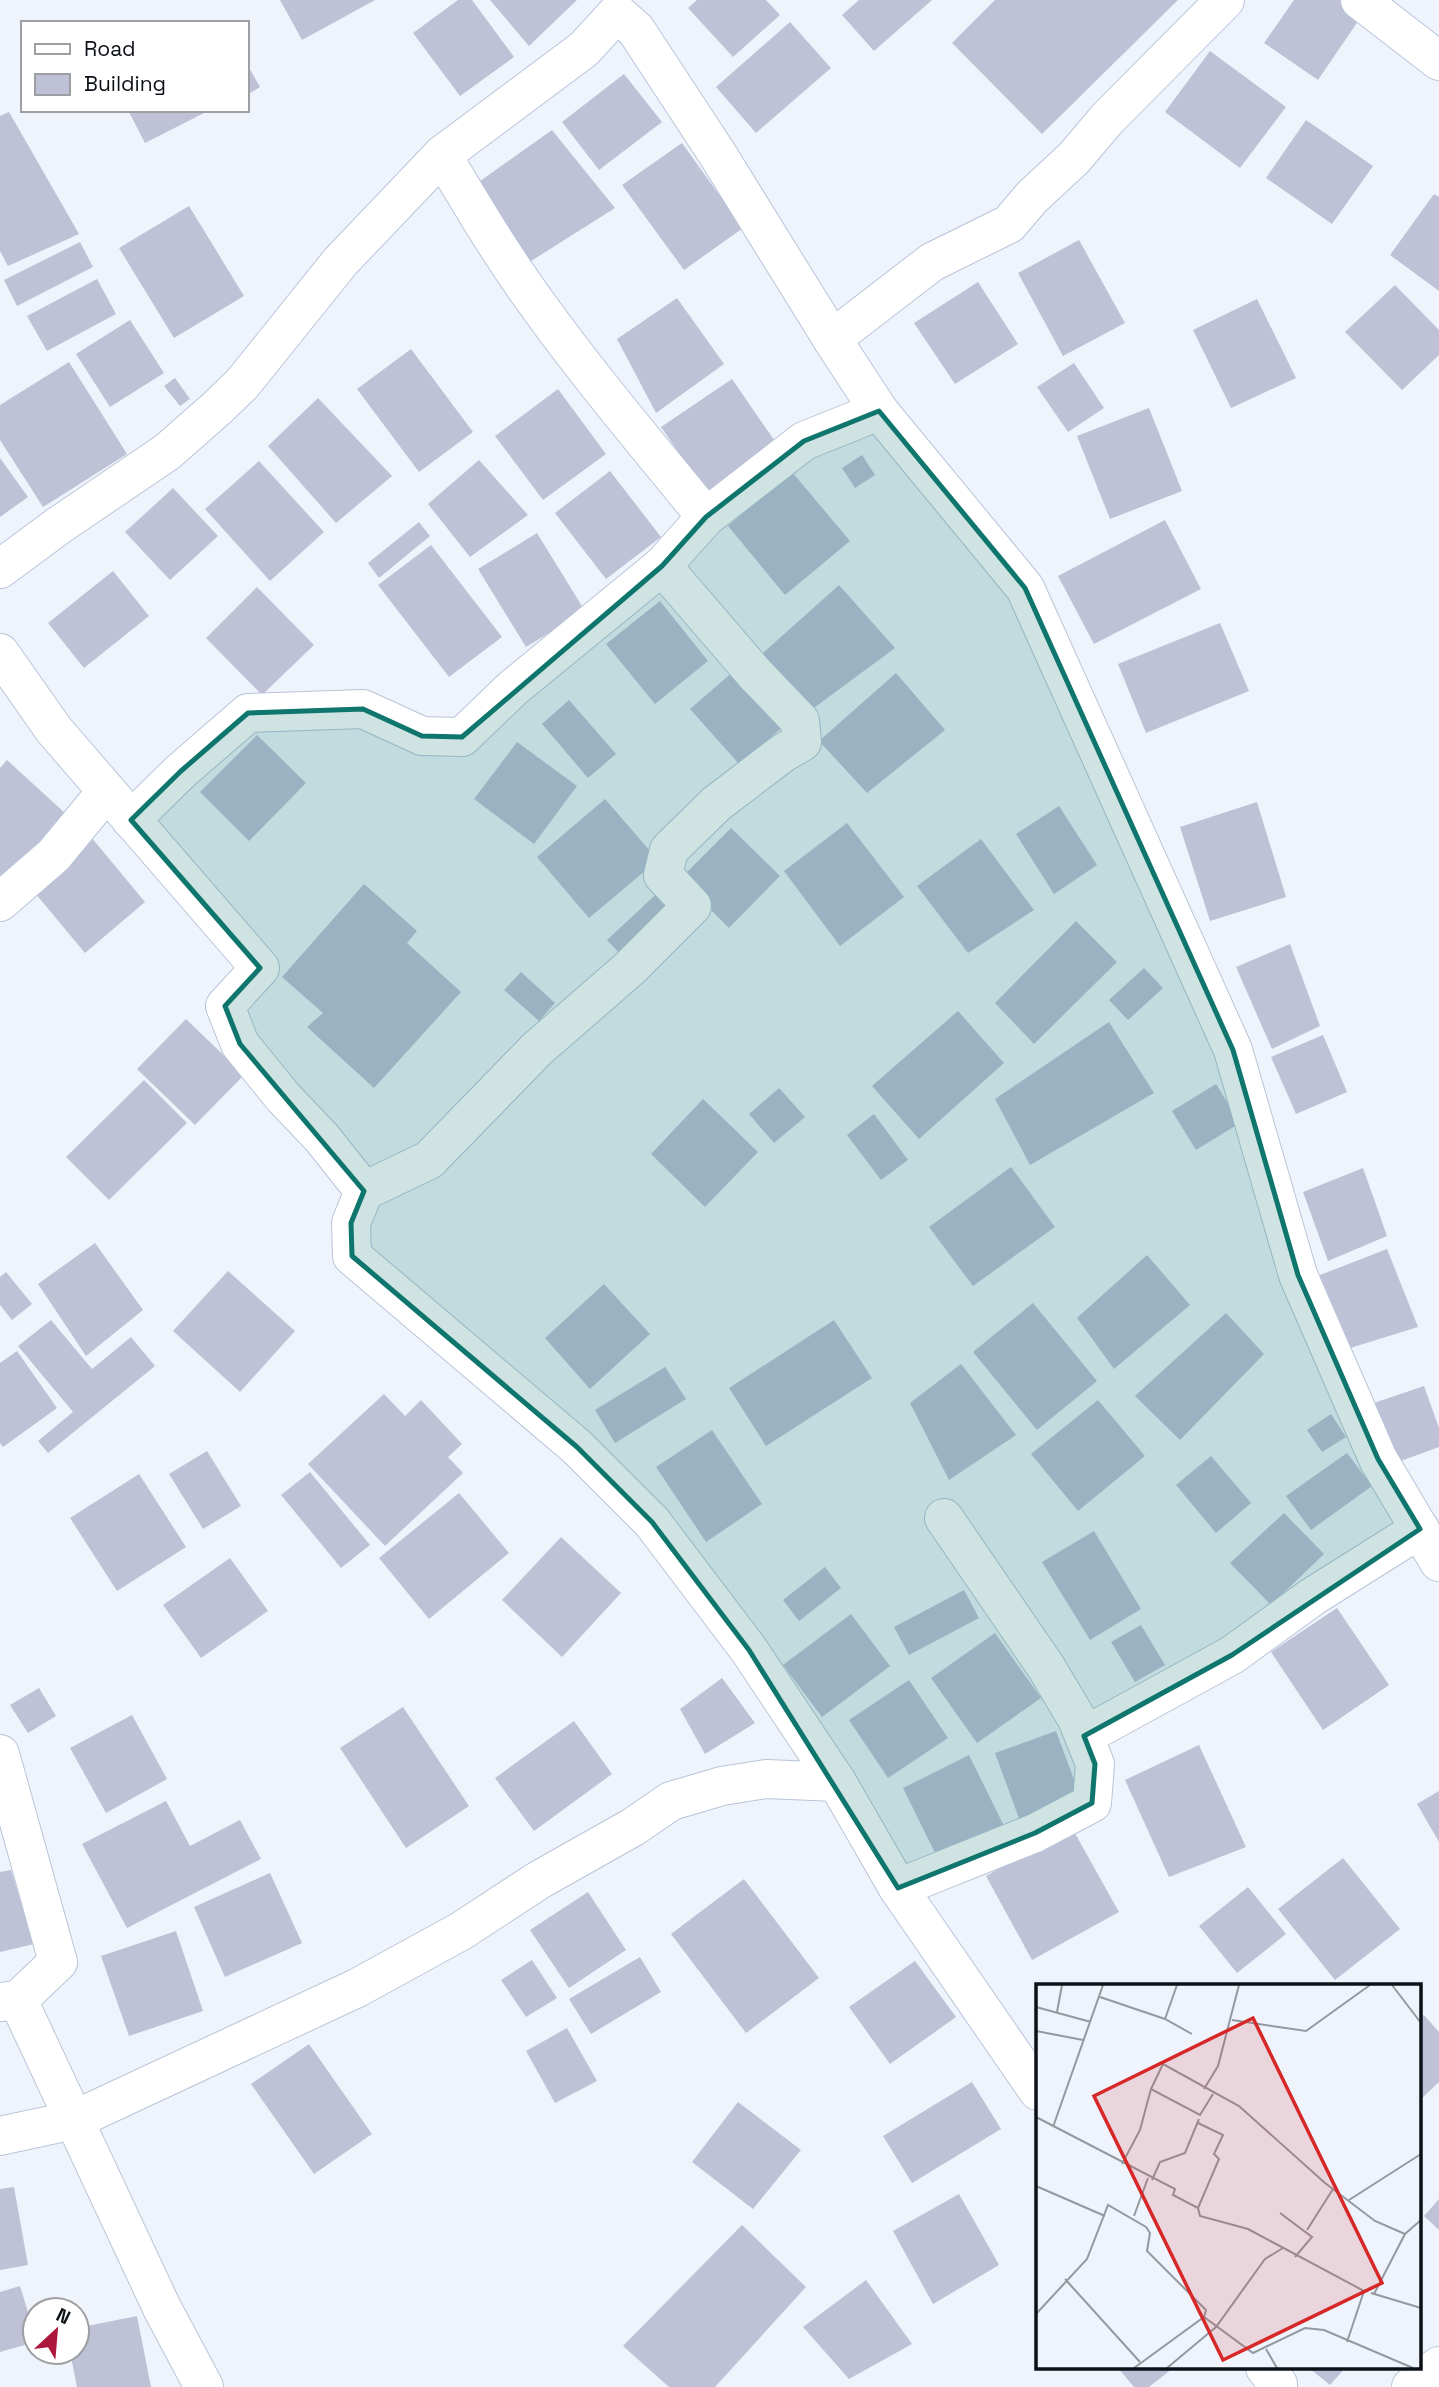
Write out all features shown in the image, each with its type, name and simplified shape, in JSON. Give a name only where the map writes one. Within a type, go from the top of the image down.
[{"type":"street","points":[[832,339],[932,262],[1009,224],[1107,119],[1225,0]]},
{"type":"street","points":[[1360,0],[1439,61]]},
{"type":"street","points":[[0,569],[167,452],[216,410],[243,384],[340,262],[442,155],[584,49],[623,6],[879,411],[1025,588],[1233,1050],[1298,1275],[1378,1459],[1439,1562]]},
{"type":"street","points":[[442,155],[493,240],[539,308],[706,517]]},
{"type":"street","points":[[131,820],[181,771],[248,713],[363,709],[422,736],[462,737],[513,688],[662,566],[706,517],[804,441],[879,411]]},
{"type":"street","points":[[662,566],[800,722],[802,741],[716,804],[669,850],[663,875],[692,906],[630,968],[537,1049],[429,1160],[364,1191],[351,1223],[352,1256],[577,1447],[652,1522],[749,1650],[836,1782],[898,1888],[1036,2088]]},
{"type":"street","points":[[0,653],[54,730],[260,968],[225,1006],[240,1044],[364,1191]]},
{"type":"street","points":[[0,902],[54,855],[106,792]]},
{"type":"street","points":[[898,1888],[1035,1833],[1091,1803],[1095,1764],[1077,1719],[1046,1667],[944,1518]]},
{"type":"street","points":[[1084,1736],[1232,1655],[1312,1597],[1420,1529]]},
{"type":"street","points":[[0,1754],[58,1962],[9,2001],[74,2120],[162,2308],[204,2387]]},
{"type":"street","points":[[0,2136],[74,2120],[357,1988],[461,1931],[539,1880],[633,1827],[671,1801],[722,1786],[766,1779],[836,1782]]},
{"type":"street","points":[[1411,2387],[1439,2366]]},
{"type":"highlighted area","points":[[879,411],[1025,588],[1233,1050],[1298,1275],[1378,1459],[1420,1529],[1232,1655],[1084,1736],[1095,1764],[1092,1803],[1035,1833],[898,1888],[749,1650],[652,1522],[577,1447],[352,1256],[351,1223],[364,1191],[240,1044],[225,1006],[260,968],[131,820],[181,771],[248,713],[363,709],[422,736],[462,737],[662,566],[706,517],[804,441]]},
{"type":"building","points":[[280,0],[375,0],[302,40]]},
{"type":"building","points":[[458,0],[472,0],[514,57],[460,96],[413,33]]},
{"type":"building","points":[[490,0],[577,0],[529,46]]},
{"type":"building","points":[[697,0],[766,0],[780,15],[733,57],[688,8]]},
{"type":"building","points":[[859,0],[932,0],[874,51],[842,15]]},
{"type":"building","points":[[995,0],[1178,0],[1042,134],[952,43]]},
{"type":"building","points":[[1294,0],[1355,0],[1367,8],[1318,80],[1264,43]]},
{"type":"building","points":[[790,22],[831,68],[756,133],[716,87]]},
{"type":"building","points":[[1210,51],[1286,107],[1240,168],[1165,112]]},
{"type":"building","points":[[248,66],[260,87],[248,94]]},
{"type":"building","points":[[624,74],[662,122],[599,170],[562,122]]},
{"type":"building","points":[[9,112],[79,234],[8,266],[0,251],[0,116]]},
{"type":"building","points":[[129,112],[206,112],[145,143]]},
{"type":"building","points":[[1306,120],[1373,166],[1332,224],[1266,178]]},
{"type":"building","points":[[552,130],[615,208],[528,263],[476,184]]},
{"type":"building","points":[[682,143],[743,228],[684,270],[622,185]]},
{"type":"building","points":[[1434,194],[1439,197],[1439,291],[1390,255]]},
{"type":"building","points":[[189,206],[244,296],[174,338],[119,248]]},
{"type":"building","points":[[1079,240],[1125,323],[1063,356],[1018,273]]},
{"type":"building","points":[[80,242],[93,267],[17,306],[4,280]]},
{"type":"building","points":[[97,279],[116,314],[47,351],[27,316]]},
{"type":"building","points":[[978,282],[1018,344],[955,384],[914,323]]},
{"type":"building","points":[[1395,285],[1439,330],[1439,355],[1402,390],[1345,332]]},
{"type":"building","points":[[677,298],[724,364],[656,413],[617,339]]},
{"type":"building","points":[[1257,299],[1296,378],[1231,408],[1193,330]]},
{"type":"building","points":[[130,320],[164,373],[110,407],[76,354]]},
{"type":"building","points":[[411,349],[473,432],[419,472],[357,389]]},
{"type":"building","points":[[69,362],[127,454],[43,507],[0,440],[0,405]]},
{"type":"building","points":[[1074,363],[1104,408],[1068,432],[1037,387]]},
{"type":"building","points":[[175,378],[190,399],[180,406],[164,386]]},
{"type":"building","points":[[732,379],[783,453],[711,500],[661,427]]},
{"type":"building","points":[[558,389],[606,454],[543,500],[495,436]]},
{"type":"building","points":[[318,398],[392,476],[336,523],[268,446]]},
{"type":"building","points":[[1149,408],[1182,491],[1110,519],[1077,436]]},
{"type":"building","points":[[862,455],[875,475],[855,488],[842,468]]},
{"type":"building","points":[[0,458],[28,497],[0,517]]},
{"type":"building","points":[[479,460],[528,515],[470,557],[428,504]]},
{"type":"building","points":[[259,461],[324,532],[270,581],[205,509]]},
{"type":"building","points":[[610,471],[661,537],[606,579],[555,513]]},
{"type":"building","points":[[792,472],[850,541],[785,595],[728,526]]},
{"type":"building","points":[[173,488],[218,536],[170,580],[125,532]]},
{"type":"building","points":[[1165,520],[1201,589],[1094,644],[1058,576]]},
{"type":"building","points":[[419,522],[430,536],[379,578],[368,563]]},
{"type":"building","points":[[537,533],[585,611],[526,647],[478,569]]},
{"type":"building","points":[[431,545],[502,637],[449,677],[378,585]]},
{"type":"building","points":[[113,571],[149,616],[84,668],[48,623]]},
{"type":"building","points":[[839,585],[895,648],[807,713],[763,653]]},
{"type":"building","points":[[257,587],[314,645],[262,695],[206,638]]},
{"type":"building","points":[[660,601],[708,661],[655,704],[606,644]]},
{"type":"building","points":[[1220,623],[1249,691],[1146,733],[1118,664]]},
{"type":"building","points":[[735,670],[784,726],[739,764],[690,709]]},
{"type":"building","points":[[896,673],[945,730],[867,793],[819,741]]},
{"type":"building","points":[[569,700],[616,754],[588,778],[542,724]]},
{"type":"building","points":[[257,735],[306,783],[249,841],[200,792]]},
{"type":"building","points":[[517,742],[577,786],[534,844],[474,799]]},
{"type":"building","points":[[7,760],[66,814],[0,886],[0,768]]},
{"type":"building","points":[[605,799],[658,860],[589,918],[537,857]]},
{"type":"building","points":[[1257,802],[1286,897],[1210,921],[1180,827]]},
{"type":"building","points":[[1059,806],[1097,865],[1054,894],[1016,834]]},
{"type":"building","points":[[847,823],[904,897],[840,946],[784,871]]},
{"type":"building","points":[[731,828],[780,876],[729,928],[680,879]]},
{"type":"building","points":[[91,837],[145,902],[85,953],[30,887]]},
{"type":"building","points":[[981,839],[1034,910],[968,953],[917,886]]},
{"type":"building","points":[[364,884],[417,931],[407,943],[461,992],[374,1088],[307,1027],[323,1013],[282,977]]},
{"type":"building","points":[[665,886],[680,903],[623,957],[607,940]]},
{"type":"building","points":[[1076,921],[1117,962],[1034,1044],[995,1003]]},
{"type":"building","points":[[1290,944],[1320,1026],[1272,1049],[1236,967]]},
{"type":"building","points":[[1144,968],[1163,988],[1128,1020],[1109,1000]]},
{"type":"building","points":[[521,972],[555,1003],[539,1021],[504,990]]},
{"type":"building","points":[[958,1011],[1004,1063],[919,1139],[872,1086]]},
{"type":"building","points":[[186,1019],[244,1075],[195,1125],[137,1069]]},
{"type":"building","points":[[1109,1022],[1154,1093],[1030,1165],[995,1099]]},
{"type":"building","points":[[1323,1035],[1347,1092],[1296,1114],[1271,1057]]},
{"type":"building","points":[[144,1080],[187,1123],[109,1200],[66,1157]]},
{"type":"building","points":[[1216,1084],[1240,1123],[1196,1150],[1172,1111]]},
{"type":"building","points":[[779,1088],[805,1117],[774,1143],[749,1114]]},
{"type":"building","points":[[703,1099],[758,1152],[705,1207],[651,1154]]},
{"type":"building","points":[[874,1114],[908,1160],[881,1180],[847,1135]]},
{"type":"building","points":[[1011,1167],[1055,1227],[973,1286],[929,1227]]},
{"type":"building","points":[[1363,1168],[1387,1236],[1328,1261],[1303,1192]]},
{"type":"building","points":[[95,1243],[143,1310],[86,1356],[38,1284]]},
{"type":"building","points":[[1387,1249],[1418,1327],[1347,1349],[1315,1277]]},
{"type":"building","points":[[1147,1255],[1190,1305],[1114,1369],[1077,1318]]},
{"type":"building","points":[[228,1271],[295,1331],[240,1392],[173,1331]]},
{"type":"building","points":[[6,1272],[32,1304],[12,1320],[0,1305],[0,1277]]},
{"type":"building","points":[[604,1284],[650,1334],[590,1389],[545,1338]]},
{"type":"building","points":[[1033,1303],[1097,1381],[1037,1430],[973,1352]]},
{"type":"building","points":[[1226,1313],[1264,1354],[1180,1440],[1135,1396]]},
{"type":"building","points":[[51,1320],[92,1369],[131,1337],[155,1366],[48,1453],[38,1441],[73,1412],[18,1346]]},
{"type":"building","points":[[834,1320],[872,1378],[766,1446],[729,1388]]},
{"type":"building","points":[[17,1351],[57,1408],[3,1447],[0,1443],[0,1363]]},
{"type":"building","points":[[961,1364],[1016,1435],[949,1480],[910,1403]]},
{"type":"building","points":[[665,1367],[686,1399],[615,1443],[595,1410]]},
{"type":"building","points":[[1424,1386],[1439,1428],[1439,1447],[1398,1462],[1374,1403]]},
{"type":"building","points":[[384,1394],[405,1416],[421,1400],[462,1444],[448,1457],[463,1473],[385,1546],[308,1464]]},
{"type":"building","points":[[1098,1400],[1145,1456],[1078,1511],[1031,1454]]},
{"type":"building","points":[[1331,1414],[1346,1437],[1322,1452],[1307,1430]]},
{"type":"building","points":[[712,1430],[762,1504],[706,1542],[656,1467]]},
{"type":"building","points":[[207,1451],[241,1506],[203,1529],[169,1474]]},
{"type":"building","points":[[1347,1453],[1372,1486],[1311,1530],[1286,1496]]},
{"type":"building","points":[[1211,1456],[1251,1503],[1216,1533],[1176,1485]]},
{"type":"building","points":[[310,1472],[370,1545],[341,1568],[281,1495]]},
{"type":"building","points":[[139,1474],[186,1547],[117,1591],[70,1518]]},
{"type":"building","points":[[459,1493],[509,1553],[429,1619],[379,1558]]},
{"type":"building","points":[[1284,1513],[1324,1554],[1271,1605],[1230,1563]]},
{"type":"building","points":[[1094,1531],[1141,1609],[1090,1640],[1042,1562]]},
{"type":"building","points":[[561,1537],[621,1593],[562,1657],[502,1600]]},
{"type":"building","points":[[230,1558],[268,1611],[201,1658],[163,1605]]},
{"type":"building","points":[[825,1567],[841,1588],[799,1621],[783,1600]]},
{"type":"building","points":[[964,1590],[979,1618],[909,1655],[894,1627]]},
{"type":"building","points":[[1337,1608],[1389,1685],[1323,1730],[1271,1652]]},
{"type":"building","points":[[851,1614],[890,1666],[822,1717],[783,1665]]},
{"type":"building","points":[[1141,1625],[1165,1665],[1135,1682],[1111,1642]]},
{"type":"building","points":[[995,1633],[1041,1698],[977,1743],[931,1678]]},
{"type":"building","points":[[722,1678],[755,1723],[705,1754],[680,1709]]},
{"type":"building","points":[[909,1680],[948,1738],[888,1778],[849,1720]]},
{"type":"building","points":[[39,1688],[56,1716],[28,1733],[10,1705]]},
{"type":"building","points":[[403,1707],[469,1806],[406,1848],[340,1748]]},
{"type":"building","points":[[132,1715],[167,1779],[106,1813],[70,1748]]},
{"type":"building","points":[[574,1721],[612,1774],[534,1831],[495,1778]]},
{"type":"building","points":[[1056,1731],[1082,1801],[1021,1824],[995,1753]]},
{"type":"building","points":[[1199,1745],[1246,1847],[1169,1877],[1125,1780]]},
{"type":"building","points":[[969,1755],[1006,1830],[940,1863],[903,1788]]},
{"type":"building","points":[[1439,1791],[1439,1842],[1417,1804]]},
{"type":"building","points":[[166,1801],[190,1846],[240,1820],[261,1859],[127,1928],[82,1844]]},
{"type":"building","points":[[1072,1828],[1119,1912],[1032,1960],[986,1876]]},
{"type":"building","points":[[1343,1858],[1400,1929],[1335,1980],[1278,1909]]},
{"type":"building","points":[[11,1870],[34,1944],[0,1952],[0,1872]]},
{"type":"building","points":[[270,1873],[302,1943],[225,1977],[194,1907]]},
{"type":"building","points":[[744,1879],[819,1978],[746,2033],[671,1934]]},
{"type":"building","points":[[1248,1887],[1286,1934],[1237,1973],[1199,1926]]},
{"type":"building","points":[[588,1892],[626,1950],[569,1988],[530,1930]]},
{"type":"building","points":[[176,1931],[203,2011],[129,2036],[101,1956]]},
{"type":"building","points":[[640,1957],[661,1992],[591,2034],[569,1999]]},
{"type":"building","points":[[532,1960],[557,1998],[526,2017],[501,1980]]},
{"type":"building","points":[[915,1961],[956,2017],[890,2064],[849,2007]]},
{"type":"building","points":[[1424,2015],[1439,2032],[1439,2082],[1422,2098]]},
{"type":"building","points":[[567,2028],[597,2081],[555,2103],[526,2051]]},
{"type":"building","points":[[309,2044],[372,2134],[314,2174],[251,2084]]},
{"type":"building","points":[[972,2082],[1001,2129],[912,2183],[883,2136]]},
{"type":"building","points":[[738,2102],[801,2150],[753,2209],[692,2162]]},
{"type":"building","points":[[14,2187],[28,2265],[0,2270],[0,2189]]},
{"type":"building","points":[[959,2194],[999,2265],[933,2304],[893,2231]]},
{"type":"building","points":[[1439,2199],[1439,2230],[1424,2216]]},
{"type":"building","points":[[742,2225],[806,2287],[715,2387],[669,2387],[623,2346]]},
{"type":"building","points":[[866,2280],[912,2344],[849,2379],[803,2327]]},
{"type":"building","points":[[20,2286],[23,2296],[21,2346],[0,2352],[0,2292]]},
{"type":"building","points":[[137,2316],[151,2387],[77,2387],[73,2366],[91,2366],[91,2325]]},
{"type":"building","points":[[1120,2370],[1170,2370],[1149,2387],[1134,2387]]},
{"type":"building","points":[[1311,2370],[1343,2370],[1330,2385]]}]
